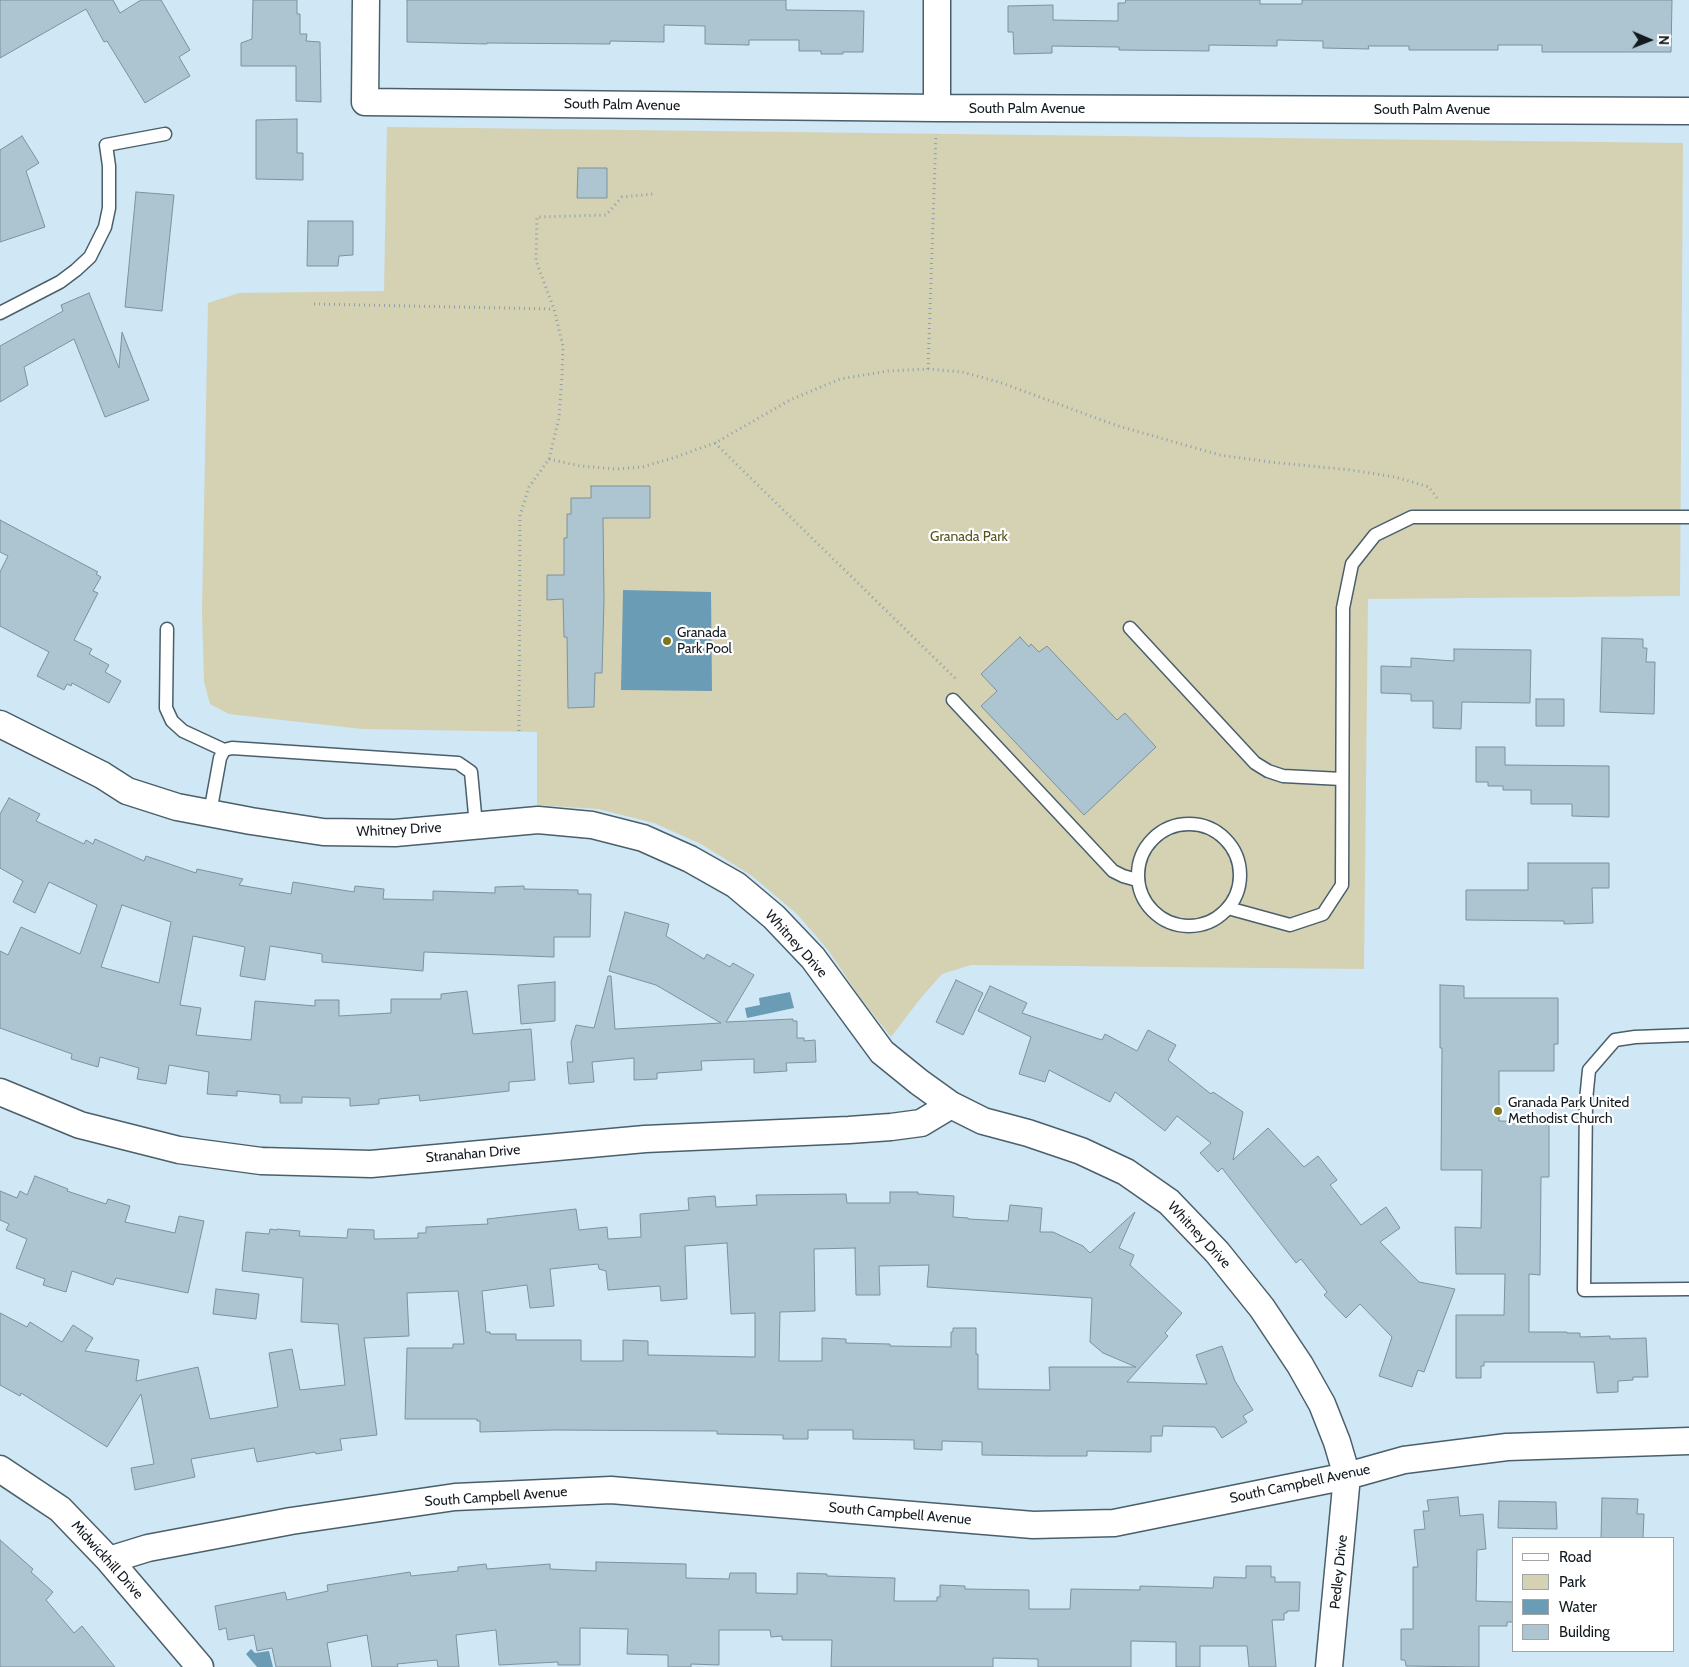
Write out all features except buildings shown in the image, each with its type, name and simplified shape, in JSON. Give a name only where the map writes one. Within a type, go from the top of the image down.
[{"type":"street","name":"South Palm Avenue","points":[[366,0],[365,102],[937,120],[1689,111]]},
{"type":"street","points":[[937,0],[937,120]]},
{"type":"street","name":"Whitney Drive","points":[[0,724],[102,775],[127,791],[177,807],[323,832],[395,833],[538,820],[592,825],[643,838],[690,859],[736,886],[774,917],[813,958],[882,1052],[919,1082],[951,1104],[983,1121],[1028,1133],[1081,1151],[1126,1172],[1169,1202],[1217,1252],[1262,1308],[1300,1366],[1322,1404],[1337,1442],[1347,1476]]},
{"type":"street","name":"Stranahan Drive","points":[[0,1092],[80,1125],[179,1150],[261,1161],[371,1164],[645,1139],[891,1127],[920,1123],[951,1104]]},
{"type":"street","name":"South Campbell Avenue","points":[[109,1560],[148,1548],[291,1521],[454,1497],[611,1490],[1033,1525],[1114,1523],[1347,1476],[1404,1460],[1507,1447],[1689,1440]]},
{"type":"street","name":"Midwickhill Drive","points":[[0,1469],[60,1509],[109,1560],[200,1667]]},
{"type":"street","name":"Pedley Drive","points":[[1329,1667],[1347,1476]]},
{"type":"lane","points":[[0,313],[60,282],[76,270],[94,250],[105,227],[109,208],[110,173],[106,145],[165,134]]},
{"type":"lane","points":[[1228,908],[1290,925],[1323,914],[1342,885],[1342,608],[1352,564],[1375,535],[1412,517],[1689,518]]},
{"type":"lane","points":[[1130,628],[1255,763],[1268,771],[1283,776],[1342,779]]},
{"type":"lane","points":[[167,630],[166,708],[172,721],[183,731],[224,750],[232,748],[458,763],[471,772],[476,825]]},
{"type":"lane","points":[[952,700],[1113,871],[1137,880]]},
{"type":"lane","points":[[210,813],[220,758],[224,750]]},
{"type":"lane","points":[[1184,823],[1204,826],[1222,835],[1235,851],[1240,870],[1238,890],[1228,908],[1213,921],[1194,926],[1174,924],[1156,915],[1143,899],[1137,880],[1140,859],[1150,842],[1165,829],[1184,823]]},
{"type":"lane","points":[[1689,1035],[1635,1037],[1615,1040],[1589,1070],[1586,1100],[1584,1290],[1689,1289]]},
{"type":"path","points":[[928,368],[937,120]]},
{"type":"path","points":[[519,731],[520,515],[529,487],[549,459],[558,418],[562,375],[563,346],[554,309],[536,261],[537,217],[606,215],[622,197],[653,194]]},
{"type":"path","points":[[314,304],[554,309]]},
{"type":"path","points":[[549,459],[589,467],[617,470],[634,468],[673,458],[714,443],[790,400],[840,380],[888,371],[928,368],[962,372],[999,382],[1115,425],[1220,455],[1395,477],[1429,487],[1455,517]]},
{"type":"path","points":[[714,443],[963,686]]},
{"type":"green space","name":"Granada Park","points":[[387,127],[1683,143],[1680,596],[1368,599],[1364,969],[971,965],[942,974],[891,1037],[859,996],[828,950],[797,914],[752,876],[701,844],[654,823],[598,809],[537,805],[537,732],[362,729],[229,714],[210,704],[204,682],[202,610],[208,303],[239,293],[384,291]]},
{"type":"water","name":"Granada Park Pool","points":[[623,590],[711,592],[712,691],[621,690]]},
{"type":"water","points":[[790,992],[794,1008],[747,1018],[745,1008],[760,1005],[759,998]]},
{"type":"water","points":[[251,1649],[255,1653],[269,1651],[273,1667],[257,1667],[246,1654]]},
{"type":"place","name":"Granada Park Pool","points":[[667,641]]},
{"type":"place","name":"Granada Park United Methodist Church","points":[[1498,1111]]}]
